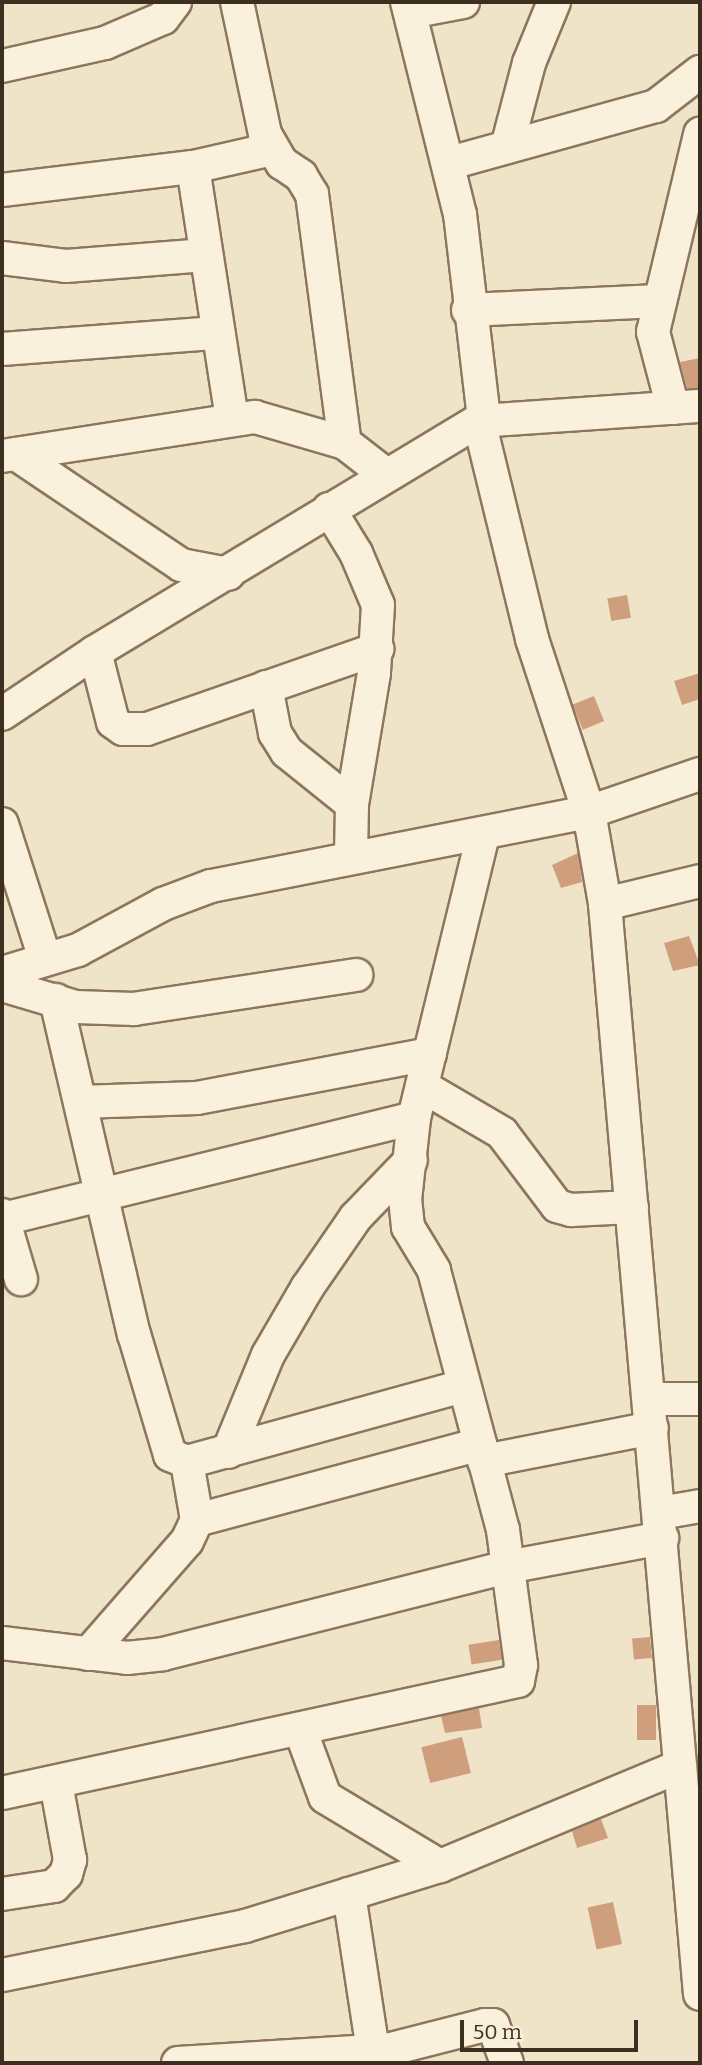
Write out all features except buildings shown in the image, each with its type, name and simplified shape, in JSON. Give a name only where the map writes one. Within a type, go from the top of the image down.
[{"type":"street","points":[[2,66],[105,43],[163,18],[175,2]]},
{"type":"street","points":[[237,2],[272,149],[312,194],[345,443]]},
{"type":"street","points":[[463,2],[408,7],[450,163],[460,214],[468,310],[482,419],[532,639],[589,812],[605,904],[700,1994]]},
{"type":"street","points":[[507,147],[529,63],[554,2]]},
{"type":"street","points":[[450,163],[689,96],[700,72]]},
{"type":"street","points":[[2,714],[95,652],[228,574],[385,474],[482,419],[687,407],[653,332],[700,134]]},
{"type":"street","points":[[2,190],[193,167],[272,149]]},
{"type":"street","points":[[193,167],[216,333],[232,418]]},
{"type":"street","points":[[2,258],[66,265],[206,255]]},
{"type":"street","points":[[468,310],[658,302]]},
{"type":"street","points":[[2,349],[216,333]]},
{"type":"street","points":[[9,455],[232,418],[267,418],[345,443],[385,474]]},
{"type":"street","points":[[9,455],[181,565],[228,574]]},
{"type":"street","points":[[329,509],[356,553],[378,605],[377,649],[352,804],[351,855]]},
{"type":"street","points":[[95,652],[113,722],[123,729],[147,729],[377,649]]},
{"type":"street","points":[[266,687],[275,733],[287,752],[352,804]]},
{"type":"street","points":[[2,973],[78,950],[163,904],[211,886],[351,855],[482,835],[589,812],[700,774]]},
{"type":"street","points":[[2,824],[46,959]]},
{"type":"street","points":[[2,1793],[518,1681],[521,1665],[503,1530],[462,1386],[434,1270],[408,1227],[405,1200],[414,1118],[482,835]]},
{"type":"street","points":[[605,904],[700,881]]},
{"type":"street","points":[[2,985],[76,1007],[135,1009],[356,975]]},
{"type":"street","points":[[56,1000],[99,1196],[170,1455],[187,1462],[462,1386]]},
{"type":"street","points":[[80,1102],[197,1098],[430,1054]]},
{"type":"street","points":[[422,1086],[502,1133],[557,1206],[571,1210],[632,1207]]},
{"type":"street","points":[[21,1279],[2,1217],[99,1196],[414,1118]]},
{"type":"street","points":[[228,1452],[268,1354],[307,1288],[356,1217],[411,1160]]},
{"type":"street","points":[[197,1520],[651,1413],[700,1399]]},
{"type":"street","points":[[88,1654],[187,1541],[197,1520],[187,1462]]},
{"type":"street","points":[[2,1643],[127,1658],[163,1654],[661,1525],[700,1506]]},
{"type":"street","points":[[300,1729],[325,1797],[440,1866]]},
{"type":"street","points":[[2,1975],[245,1926],[440,1866],[680,1766]]},
{"type":"street","points":[[2,1894],[54,1886],[66,1874],[70,1860],[56,1783]]},
{"type":"street","points":[[349,1894],[373,2051]]},
{"type":"street","points":[[178,2063],[373,2051],[493,2025],[507,2063]]}]
